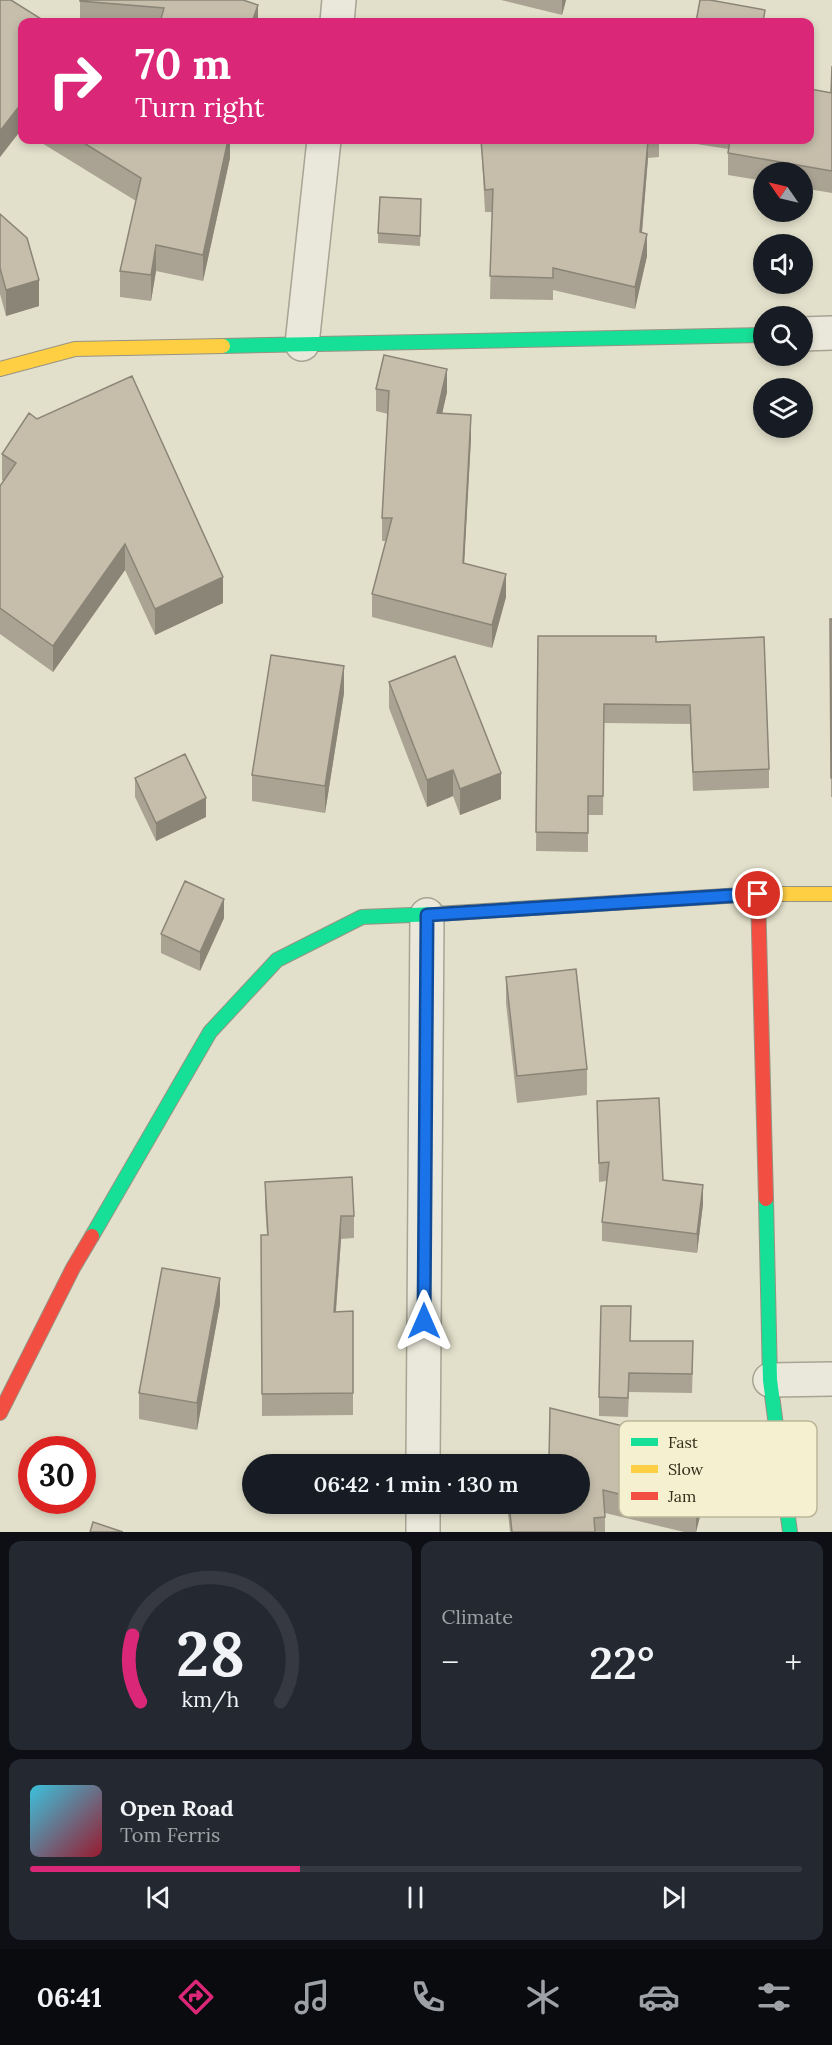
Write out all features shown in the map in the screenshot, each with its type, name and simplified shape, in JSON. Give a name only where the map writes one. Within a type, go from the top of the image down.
[{"type":"street","points":[[337,18],[339,0]]},
{"type":"street","points":[[302,344],[324,144]]},
{"type":"street","points":[[813,334],[832,333]]},
{"type":"street","points":[[0,369],[75,348],[753,334]]},
{"type":"street","points":[[0,1413],[73,1268],[210,1032],[277,960],[362,916],[427,915],[758,894],[832,894]]},
{"type":"street","points":[[758,894],[770,1380],[775,1421]]},
{"type":"street","points":[[423,1454],[427,915]]},
{"type":"street","points":[[770,1380],[832,1378]]},
{"type":"street","points":[[423,1514],[423,1532]]},
{"type":"street","points":[[788,1517],[790,1532]]},
{"type":"building","points":[[0,0],[11,0],[40,18],[18,18],[18,108],[0,131]]},
{"type":"building","points":[[243,0],[258,5],[253,18],[161,18],[164,8],[80,1]]},
{"type":"building","points":[[700,0],[765,10],[764,18],[697,18]]},
{"type":"building","points":[[814,90],[832,93],[832,171],[813,168],[813,162],[780,162],[728,153],[729,144],[814,144]]},
{"type":"building","points":[[86,144],[227,144],[203,255],[156,245],[151,275],[120,271],[141,178]]},
{"type":"building","points":[[481,144],[648,144],[640,232],[647,234],[635,287],[553,268],[553,278],[490,276],[493,189],[485,190]]},
{"type":"building","points":[[380,197],[421,199],[420,236],[378,233]]},
{"type":"building","points":[[0,214],[27,238],[39,280],[6,290],[0,268]]},
{"type":"building","points":[[384,355],[447,369],[437,413],[471,415],[463,563],[506,574],[492,625],[372,594],[392,518],[382,518],[389,391],[376,389]]},
{"type":"building","points":[[132,376],[223,577],[155,609],[125,544],[53,646],[0,608],[0,486],[16,463],[2,454],[29,413],[37,419]]},
{"type":"building","points":[[830,619],[832,619],[832,778],[831,778]]},
{"type":"building","points":[[538,636],[656,636],[656,642],[764,637],[769,769],[693,772],[690,705],[604,704],[603,796],[588,796],[588,833],[536,832]]},
{"type":"building","points":[[271,655],[344,666],[325,786],[252,775]]},
{"type":"building","points":[[455,656],[501,773],[460,789],[453,770],[427,780],[389,682]]},
{"type":"building","points":[[185,754],[206,798],[156,823],[135,778]]},
{"type":"building","points":[[185,881],[224,899],[200,952],[161,934]]},
{"type":"building","points":[[576,969],[587,1069],[517,1076],[506,977]]},
{"type":"building","points":[[659,1098],[663,1180],[703,1185],[697,1234],[602,1222],[609,1162],[599,1163],[597,1101]]},
{"type":"building","points":[[352,1177],[354,1216],[341,1216],[334,1312],[353,1311],[353,1393],[262,1394],[261,1235],[268,1235],[265,1182]]},
{"type":"building","points":[[162,1268],[220,1278],[197,1403],[139,1393]]},
{"type":"building","points":[[601,1306],[631,1306],[630,1341],[693,1341],[692,1374],[629,1373],[628,1398],[599,1397]]},
{"type":"building","points":[[550,1408],[619,1425],[619,1494],[603,1490],[605,1517],[594,1518],[595,1532],[512,1532],[510,1514],[590,1514],[590,1454],[549,1454]]},
{"type":"building","points":[[93,1522],[123,1532],[90,1532]]},
{"type":"traffic: fast","points":[[223,346],[753,335]]},
{"type":"traffic: fast","points":[[92,1236],[210,1032],[277,960],[362,917],[436,914]]},
{"type":"traffic: fast","points":[[766,1199],[770,1380],[775,1421]]},
{"type":"traffic: fast","points":[[788,1517],[790,1532]]},
{"type":"traffic: slow","points":[[0,369],[75,349],[223,346]]},
{"type":"traffic: slow","points":[[436,914],[758,894],[832,894]]},
{"type":"traffic: jam","points":[[758,894],[766,1199]]},
{"type":"traffic: jam","points":[[0,1413],[73,1268],[92,1236]]},
{"type":"route","points":[[424,1321],[427,915],[758,894]]}]
